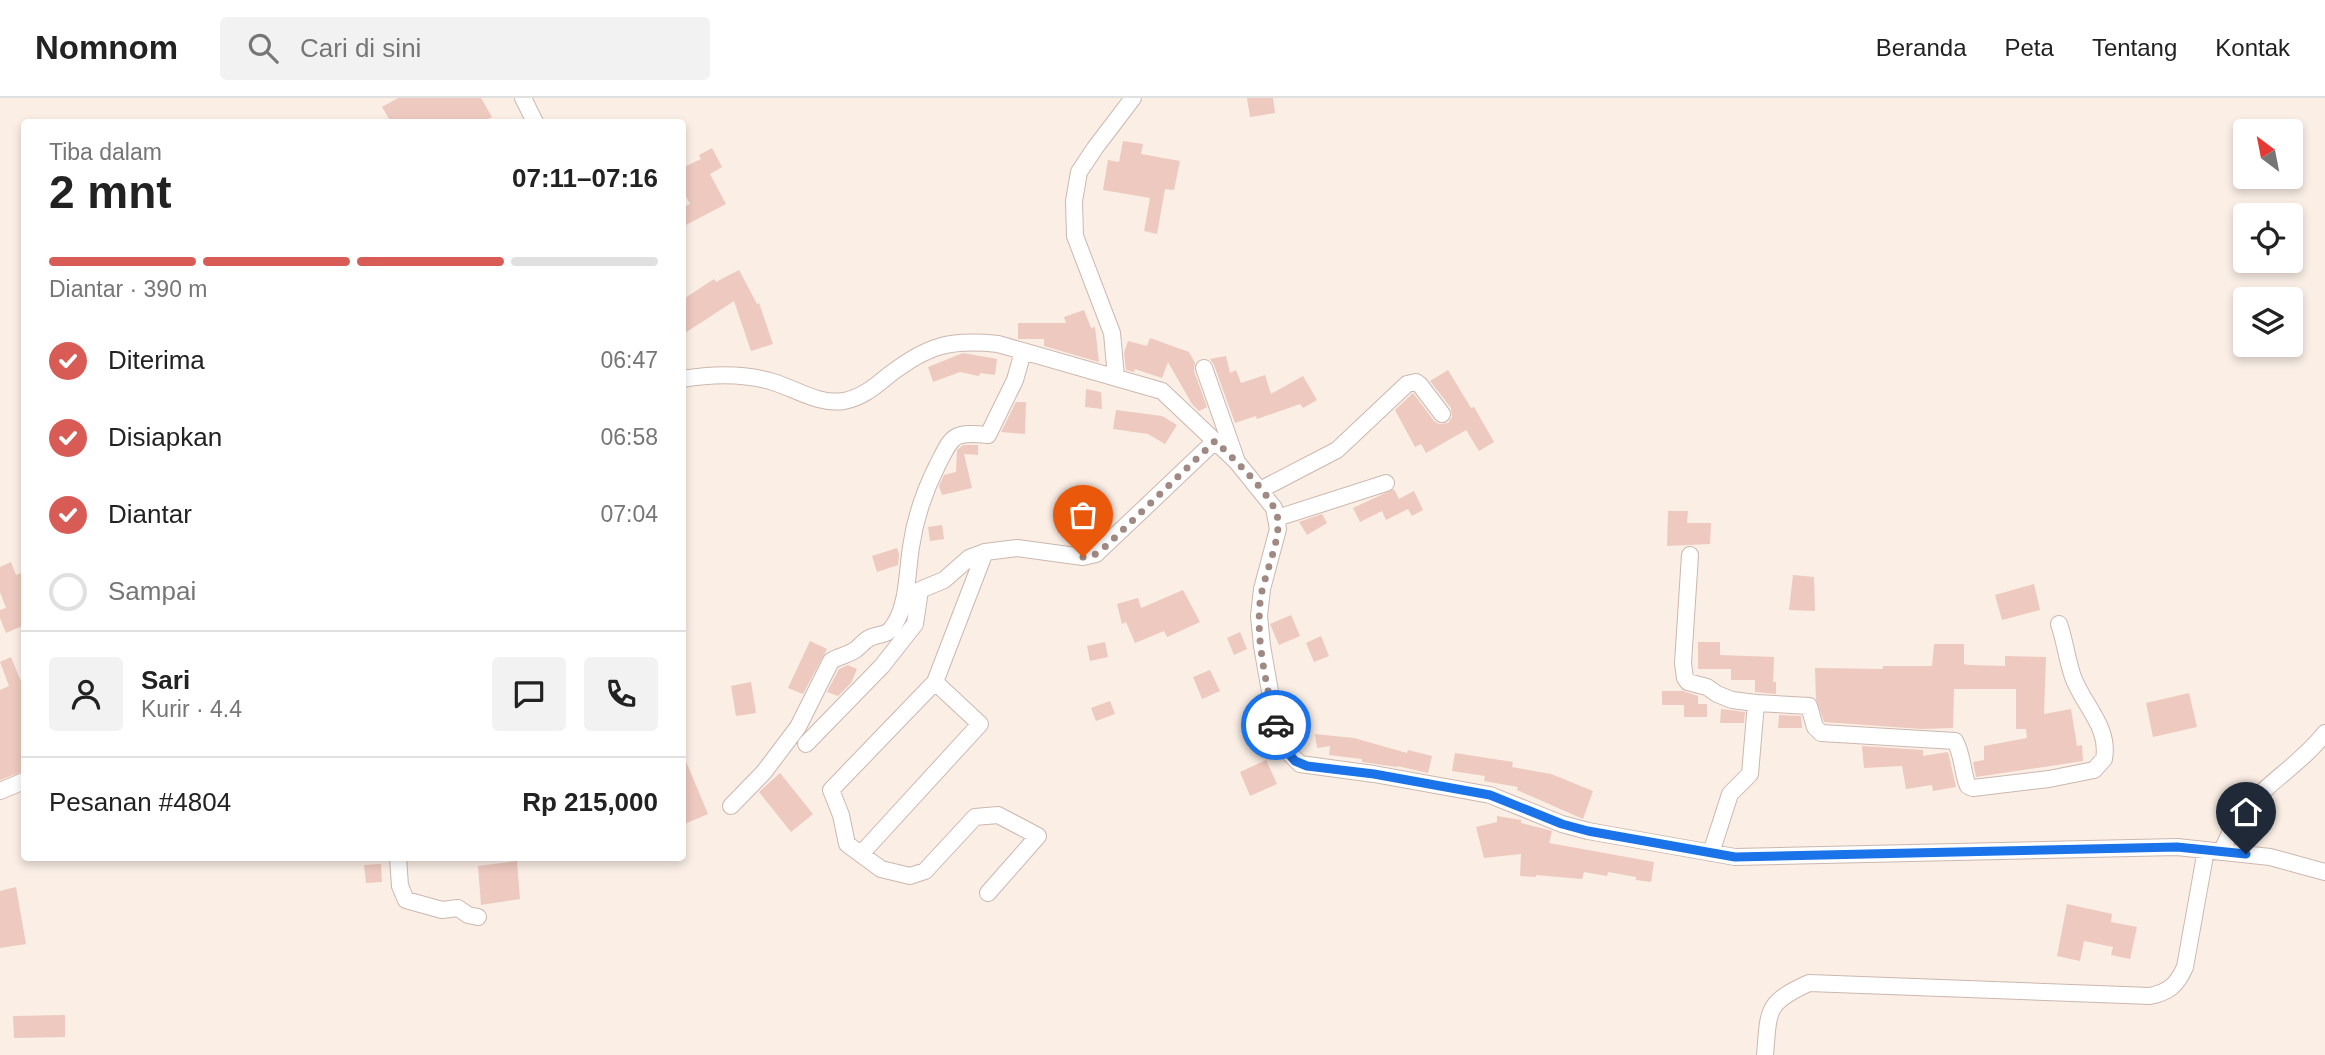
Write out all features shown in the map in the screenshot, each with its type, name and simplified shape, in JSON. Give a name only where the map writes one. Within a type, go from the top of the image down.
[{"type":"street","points":[[523,98],[534,119]]},
{"type":"street","points":[[1115,377],[1112,333],[1075,236],[1074,201],[1079,173],[1094,148],[1133,98]]},
{"type":"street","points":[[686,378],[737,376],[770,381],[821,401],[842,401],[866,394],[912,358],[937,346],[971,341],[998,344],[1162,391],[1237,462],[1274,508],[1278,529],[1262,589],[1260,626],[1270,701],[1278,731],[1284,748],[1295,761],[1307,766],[1374,774],[1490,795],[1562,824],[1588,831],[1735,857],[2177,847],[2270,857],[2325,872]]},
{"type":"street","points":[[731,806],[764,772],[798,727],[831,661],[854,651],[872,637],[887,634],[893,627],[902,603],[911,545],[927,484],[948,442],[964,434],[988,435],[1015,380],[1023,352]]},
{"type":"street","points":[[1204,368],[1237,462]]},
{"type":"street","points":[[1260,490],[1337,450],[1407,384],[1416,382],[1420,385],[1442,414]]},
{"type":"street","points":[[806,744],[882,666],[915,624],[920,590],[944,580],[969,558],[985,552],[1017,548],[1083,557],[1096,554],[1215,441]]},
{"type":"street","points":[[1277,518],[1386,483]]},
{"type":"street","points":[[985,552],[935,682],[831,790],[841,815],[847,844],[881,869],[910,876],[925,870],[975,817],[998,815],[1038,836],[988,893]]},
{"type":"street","points":[[1690,555],[1683,663],[1688,682],[1707,687],[1732,700],[1810,706],[1815,727],[1821,733],[1955,741],[1959,747],[1965,780],[1968,786],[1973,788],[2049,779],[2094,770],[2104,759],[2104,737],[2099,722],[2076,684],[2059,624]]},
{"type":"street","points":[[861,854],[980,724],[935,682]]},
{"type":"street","points":[[1712,853],[1730,794],[1750,774],[1756,703]]},
{"type":"street","points":[[1765,1055],[1771,1009],[1784,995],[1809,983],[2150,996],[2163,993],[2180,980],[2185,967],[2213,851],[2241,814],[2310,752],[2325,733]]},
{"type":"street","points":[[0,791],[21,782]]},
{"type":"street","points":[[398,861],[400,886],[406,900],[442,910],[458,908],[468,915],[478,917]]},
{"type":"building","points":[[398,98],[481,98],[492,117],[389,119],[382,107]]},
{"type":"building","points":[[1247,98],[1273,98],[1275,113],[1250,117]]},
{"type":"building","points":[[1123,141],[1143,144],[1141,154],[1180,161],[1174,190],[1165,189],[1157,234],[1144,231],[1150,198],[1103,190],[1108,160],[1119,162]]},
{"type":"building","points":[[712,148],[722,167],[710,174],[726,204],[686,225],[686,206],[690,204],[686,196],[686,166],[701,159],[699,155]]},
{"type":"building","points":[[739,270],[757,304],[759,303],[773,344],[751,351],[734,301],[686,332],[686,297],[714,279],[716,282]]},
{"type":"building","points":[[1084,310],[1091,328],[1095,327],[1099,362],[1044,346],[1044,339],[1018,339],[1018,323],[1066,323],[1064,317]]},
{"type":"building","points":[[1150,338],[1189,352],[1195,363],[1194,371],[1207,407],[1199,411],[1192,404],[1168,362],[1162,378],[1135,369],[1134,372],[1126,370],[1124,353],[1128,341],[1147,346]]},
{"type":"building","points":[[963,353],[997,359],[995,375],[980,373],[979,376],[960,372],[933,382],[928,367]]},
{"type":"building","points":[[1226,356],[1230,373],[1236,370],[1241,383],[1265,375],[1271,394],[1303,376],[1317,400],[1303,408],[1300,404],[1257,419],[1256,416],[1235,423],[1210,359]]},
{"type":"building","points":[[1448,370],[1494,442],[1479,451],[1466,430],[1426,453],[1421,444],[1415,447],[1395,410],[1413,393],[1434,421],[1439,424],[1448,423],[1452,417],[1451,408],[1430,381]]},
{"type":"building","points":[[1086,389],[1101,392],[1102,409],[1085,407]]},
{"type":"building","points":[[1016,402],[1026,402],[1025,434],[1001,432]]},
{"type":"building","points":[[1116,410],[1162,416],[1177,425],[1165,444],[1148,434],[1113,429]]},
{"type":"building","points":[[963,445],[978,445],[978,455],[964,454],[972,488],[942,495],[939,486],[944,475],[956,472],[957,450]]},
{"type":"building","points":[[1394,489],[1399,499],[1414,491],[1423,510],[1412,516],[1408,509],[1386,520],[1382,511],[1360,522],[1353,508]]},
{"type":"building","points":[[1668,511],[1688,511],[1687,523],[1711,523],[1710,544],[1667,546]]},
{"type":"building","points":[[1322,514],[1327,523],[1307,535],[1299,522]]},
{"type":"building","points":[[942,525],[944,539],[930,541],[928,527]]},
{"type":"building","points":[[897,548],[898,565],[877,572],[872,556]]},
{"type":"building","points":[[11,562],[16,575],[21,573],[21,626],[6,633],[0,618],[0,610],[6,608],[0,592],[0,567]]},
{"type":"building","points":[[1793,575],[1814,577],[1815,611],[1789,610]]},
{"type":"building","points":[[2034,584],[2040,610],[2002,620],[1995,595]]},
{"type":"building","points":[[1183,590],[1200,622],[1167,637],[1164,631],[1135,643],[1126,622],[1122,624],[1117,604],[1138,598],[1141,608]]},
{"type":"building","points":[[1291,615],[1300,636],[1279,645],[1270,624]]},
{"type":"building","points":[[1240,632],[1247,649],[1234,655],[1227,638]]},
{"type":"building","points":[[1321,636],[1329,656],[1314,662],[1306,643]]},
{"type":"building","points":[[810,641],[827,649],[803,694],[788,688]]},
{"type":"building","points":[[1105,642],[1108,657],[1090,661],[1087,646]]},
{"type":"building","points":[[1698,642],[1720,642],[1720,655],[1774,657],[1773,682],[1776,682],[1776,694],[1755,692],[1755,680],[1731,680],[1731,669],[1698,669]]},
{"type":"building","points":[[1934,644],[1964,644],[1964,664],[1969,665],[2005,666],[2005,656],[2046,657],[2044,714],[2071,709],[2077,746],[2082,745],[2083,761],[1976,777],[1973,762],[1984,760],[1984,746],[2027,738],[2026,729],[2016,729],[2016,689],[1954,689],[1953,728],[1922,729],[1824,722],[1816,699],[1815,668],[1883,669],[1883,666],[1932,666]]},
{"type":"building","points":[[11,657],[21,682],[21,772],[0,780],[0,690],[9,686],[0,662]]},
{"type":"building","points":[[848,665],[857,669],[851,683],[838,696],[827,692],[839,669]]},
{"type":"building","points":[[1210,670],[1220,691],[1202,699],[1193,677]]},
{"type":"building","points":[[751,682],[756,713],[736,716],[731,686]]},
{"type":"building","points":[[1662,691],[1683,691],[1698,696],[1698,704],[1707,704],[1707,717],[1684,717],[1684,705],[1662,705]]},
{"type":"building","points":[[2189,693],[2197,727],[2153,737],[2146,703]]},
{"type":"building","points":[[1110,701],[1115,714],[1096,721],[1091,708]]},
{"type":"building","points":[[1721,709],[1745,712],[1744,723],[1720,723]]},
{"type":"building","points":[[1779,715],[1801,716],[1802,728],[1778,728]]},
{"type":"building","points":[[1315,734],[1354,738],[1407,753],[1408,750],[1432,756],[1428,773],[1329,755],[1330,746],[1317,748]]},
{"type":"building","points":[[1862,746],[1923,750],[1923,756],[1948,752],[1956,787],[1933,791],[1932,785],[1906,789],[1902,766],[1864,768]]},
{"type":"building","points":[[1455,753],[1513,762],[1512,767],[1551,774],[1593,791],[1583,819],[1517,790],[1518,787],[1484,781],[1485,776],[1452,771]]},
{"type":"building","points":[[1266,760],[1277,784],[1250,796],[1240,772]]},
{"type":"building","points":[[686,762],[708,814],[686,823]]},
{"type":"building","points":[[780,773],[813,814],[791,832],[759,792]]},
{"type":"building","points":[[1497,816],[1521,820],[1521,823],[1552,831],[1549,843],[1654,862],[1651,882],[1608,872],[1607,876],[1584,872],[1582,879],[1520,876],[1521,854],[1484,858],[1476,827],[1497,822]]},
{"type":"building","points":[[517,861],[520,899],[481,905],[478,866]]},
{"type":"building","points":[[381,864],[382,882],[366,883],[364,865]]},
{"type":"building","points":[[16,887],[26,944],[0,948],[0,891]]},
{"type":"building","points":[[2067,904],[2112,914],[2111,922],[2137,927],[2130,959],[2111,955],[2113,947],[2084,941],[2080,961],[2057,956]]},
{"type":"building","points":[[65,1015],[65,1037],[14,1038],[13,1016]]},
{"type":"way so far","points":[[1083,557],[1096,554],[1106,546],[1215,441],[1237,462],[1276,512],[1278,529],[1262,589],[1259,616],[1270,701],[1276,725]]},
{"type":"route","points":[[1276,725],[1284,748],[1289,756],[1300,764],[1490,795],[1562,824],[1588,831],[1735,857],[2177,847],[2246,854]]}]
